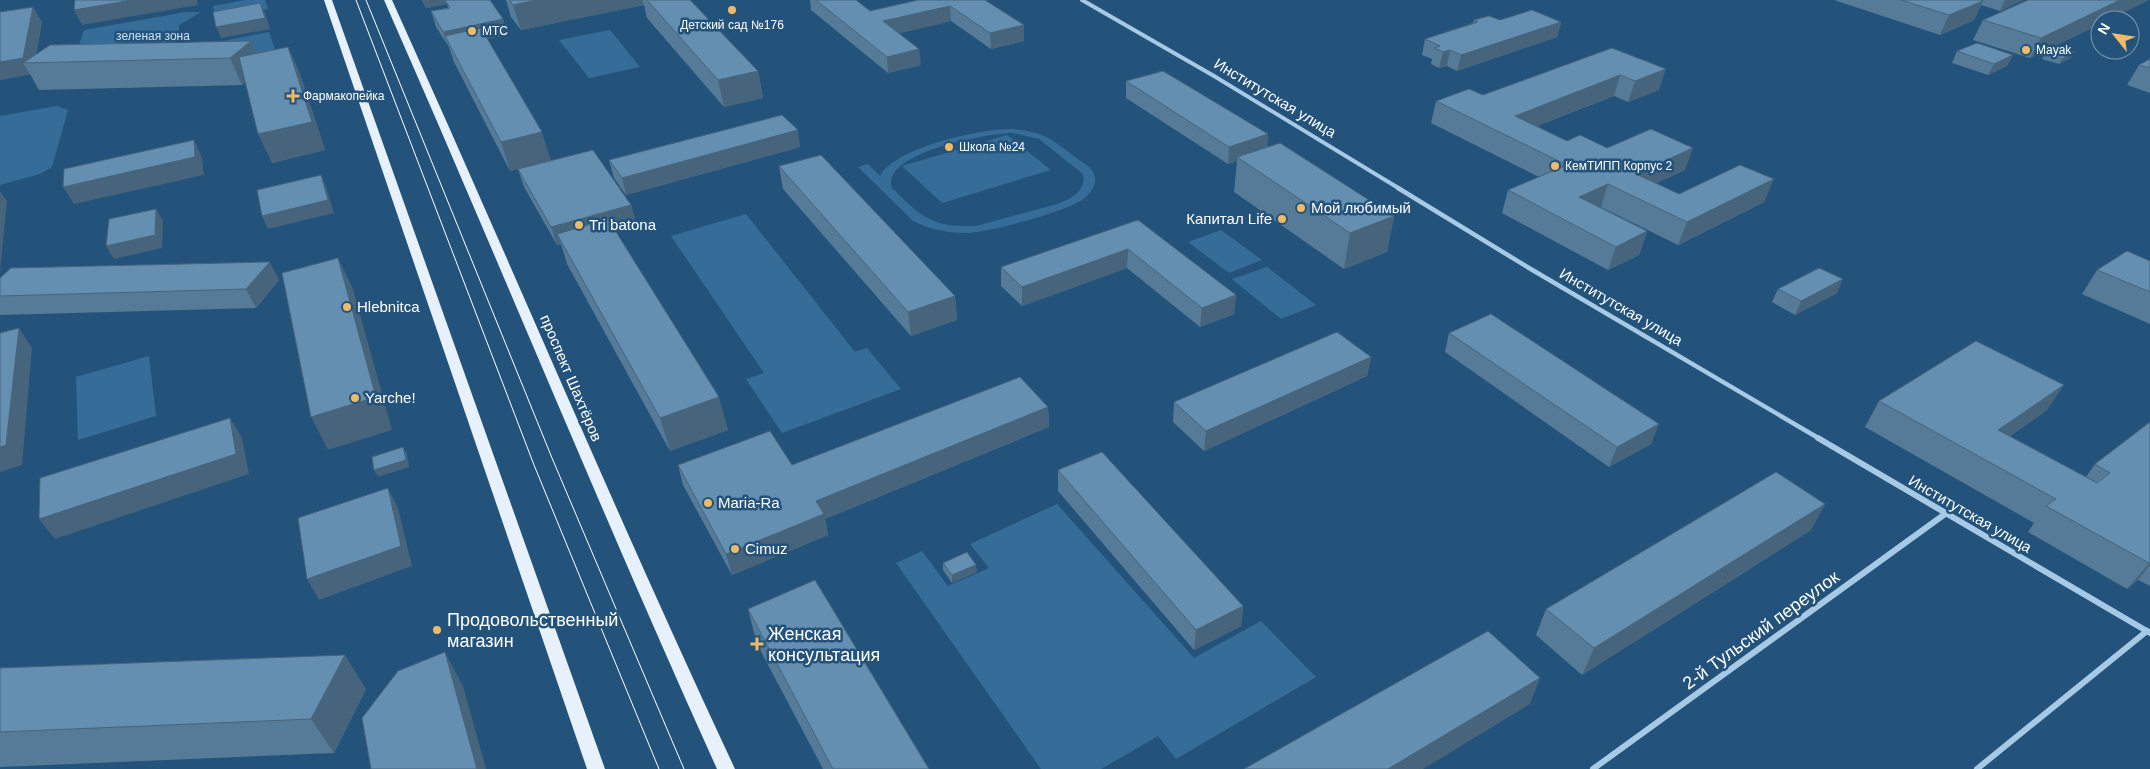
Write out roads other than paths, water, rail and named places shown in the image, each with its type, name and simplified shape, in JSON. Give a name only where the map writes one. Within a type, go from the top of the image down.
[{"type":"main road","points":[[328,0],[596,769]]},
{"type":"main road","name":"проспект Шахтёров","points":[[388,0],[473,190],[673,654],[726,769]]},
{"type":"street","name":"Институтская улица","points":[[1082,0],[1214,76],[1530,268],[2148,632]]},
{"type":"street","name":"2-й Тульский переулок","points":[[1593,769],[1945,514]]},
{"type":"street","points":[[1977,769],[2148,632]]},
{"type":"tram line","points":[[356,0],[534,465],[659,769]]},
{"type":"tram line","points":[[366,0],[552,458],[684,769]]},
{"type":"place","name":"Детский сад №176","points":[[732,10]]},
{"type":"place","name":"МТС","points":[[472,31]]},
{"type":"place","name":"Mayak","points":[[2026,50]]},
{"type":"place","name":"Фармакопейка","points":[[293,96]]},
{"type":"place","name":"Школа №24","points":[[949,147]]},
{"type":"place","name":"КемТИПП Корпус 2","points":[[1555,166]]},
{"type":"place","name":"Мой любимый","points":[[1301,208]]},
{"type":"place","name":"Капитал Life","points":[[1282,219]]},
{"type":"place","name":"Tri batona","points":[[579,225]]},
{"type":"place","name":"Hlebnitca","points":[[347,307]]},
{"type":"place","name":"Yarche!","points":[[355,398]]},
{"type":"place","name":"Maria-Ra","points":[[708,503]]},
{"type":"place","name":"Cimuz","points":[[735,549]]},
{"type":"place","name":"Продовольственный магазин","points":[[437,630]]},
{"type":"place","name":"Женская консультация","points":[[757,644]]},
{"type":"park label","name":"зеленая зона","points":[[153,36]]}]
